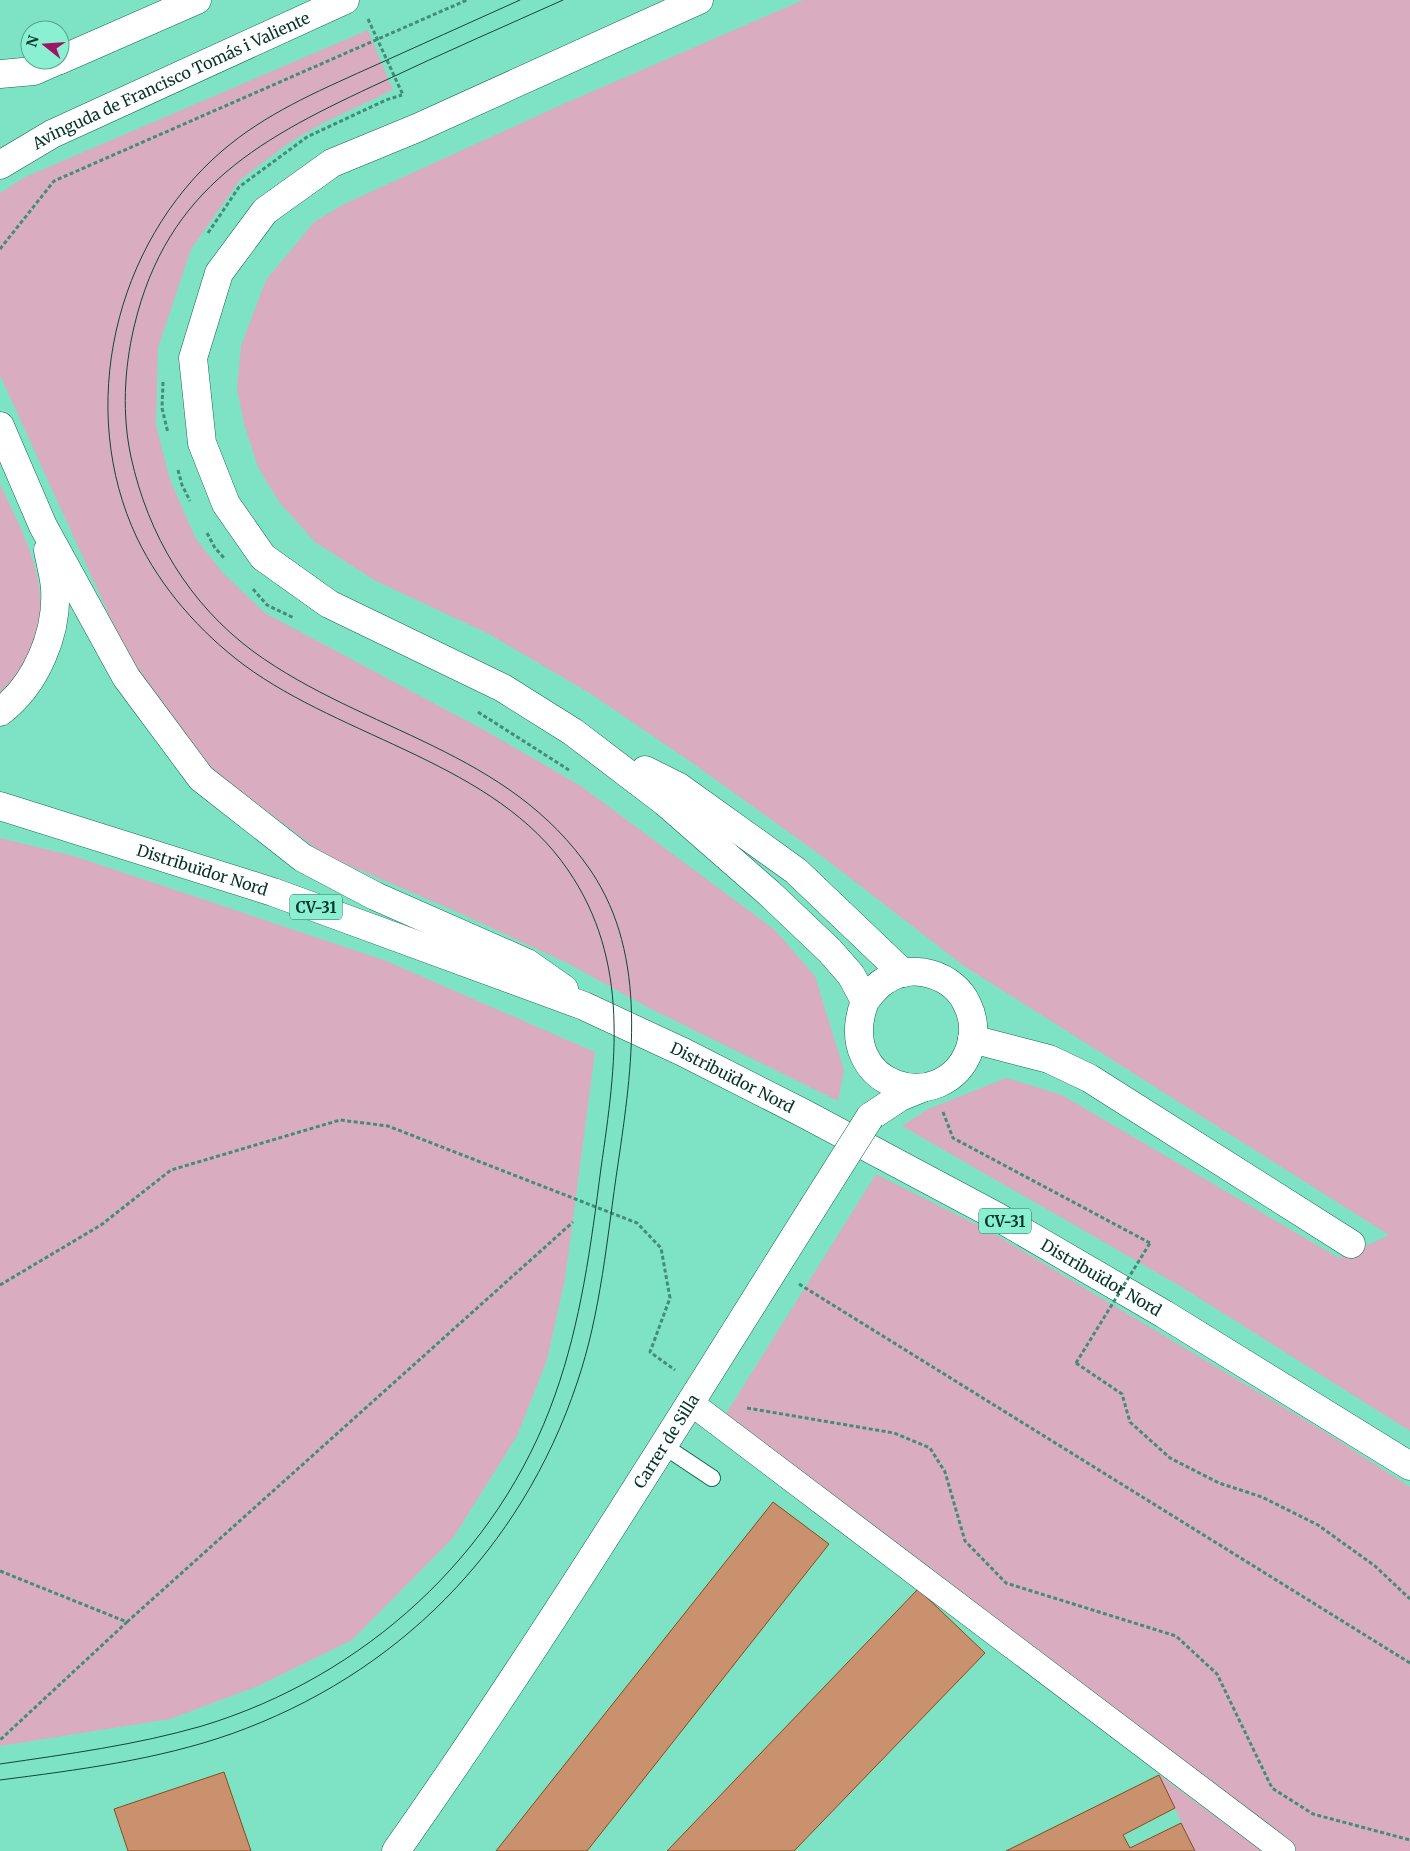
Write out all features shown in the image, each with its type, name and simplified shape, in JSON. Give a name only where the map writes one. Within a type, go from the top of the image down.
[{"type":"street","points":[[70,56],[197,0]]},
{"type":"street","name":"Avinguda de Francisco Tomás i Valiente","points":[[0,165],[52,134],[345,0]]},
{"type":"street","points":[[699,0],[417,128],[332,163],[265,211],[219,273],[193,358],[202,443],[226,504],[263,557],[329,604],[503,688],[572,732],[665,802],[769,893],[835,957],[851,975],[865,1001]]},
{"type":"street","points":[[0,74],[36,70]]},
{"type":"street","points":[[0,426],[43,526],[126,677],[201,778],[303,858],[374,896],[527,962],[549,977],[584,1006]]},
{"type":"street","points":[[0,712],[10,704],[37,668],[52,626],[55,588],[43,526]]},
{"type":"street","points":[[572,732],[679,788],[796,871],[903,973]]},
{"type":"street","name":"Distribuïdor Nord","points":[[0,806],[273,892],[584,1006],[683,1052],[803,1113],[996,1216],[1164,1314],[1410,1466]]},
{"type":"street","points":[[922,972],[940,977],[955,988],[967,1003],[973,1021],[972,1039],[967,1057],[955,1072],[940,1082],[931,1096],[887,1081],[872,1069],[862,1054],[858,1037],[858,1018],[865,1001],[875,988],[888,978],[903,973],[922,972]]},
{"type":"street","points":[[972,1039],[1049,1059],[1088,1078],[1351,1244]]},
{"type":"street","name":"Carrer de Silla","points":[[870,1117],[873,1092],[872,1069]]},
{"type":"street","name":"Carrer de Silla","points":[[396,1851],[459,1762],[692,1403],[870,1117],[900,1097],[931,1096]]},
{"type":"street","points":[[692,1403],[1283,1851]]},
{"type":"street","name":"Carrer de Silla","points":[[413,1851],[459,1762]]},
{"type":"lane","points":[[664,1446],[712,1478]]},
{"type":"path","points":[[0,249],[54,180],[467,0]]},
{"type":"path","points":[[367,16],[417,128]]},
{"type":"path","points":[[206,236],[238,187],[307,137],[386,100],[402,95]]},
{"type":"path","points":[[164,373],[162,408],[169,437]]},
{"type":"path","points":[[177,466],[182,485],[194,508]]},
{"type":"path","points":[[206,532],[215,548],[228,562]]},
{"type":"path","points":[[248,584],[267,605],[302,622]]},
{"type":"path","points":[[475,710],[574,773]]},
{"type":"path","points":[[931,1096],[953,1138],[1150,1243],[1076,1363],[1122,1394],[1130,1422],[1170,1458],[1220,1483],[1262,1497],[1318,1524],[1376,1566],[1410,1599]]},
{"type":"path","points":[[0,1740],[127,1622],[573,1222]]},
{"type":"path","points":[[743,1407],[894,1433],[930,1448],[945,1472],[965,1541],[1006,1583],[1176,1636],[1217,1674],[1272,1788],[1313,1814],[1410,1840]]},
{"type":"path","points":[[0,1571],[127,1622]]},
{"type":"shaded area","points":[[803,0],[1410,0],[1410,1431],[1180,1286],[902,1126],[928,1109],[1006,1078],[1062,1095],[1339,1258],[1389,1235],[964,966],[823,857],[691,762],[591,694],[489,634],[374,580],[315,542],[279,502],[258,467],[244,424],[237,388],[241,346],[266,280],[314,222],[344,204],[561,105]]},
{"type":"shaded area","points":[[368,30],[393,90],[323,123],[289,143],[240,180],[191,249],[158,348],[156,425],[170,480],[196,539],[223,573],[265,613],[484,730],[581,786],[775,930],[815,976],[844,1070],[838,1101],[651,1009],[569,964],[455,911],[325,855],[205,764],[130,661],[0,375],[0,193],[25,177]]},
{"type":"shaded area","points":[[0,484],[29,549],[36,570],[40,591],[40,614],[37,637],[28,661],[0,692]]},
{"type":"shaded area","points":[[0,838],[74,856],[384,960],[595,1052],[565,1279],[547,1360],[517,1436],[453,1538],[352,1640],[258,1686],[170,1719],[0,1746]]},
{"type":"shaded area","points":[[876,1174],[991,1232],[1325,1432],[1410,1487],[1410,1851],[1293,1851],[724,1417]]},
{"type":"shaded area","points":[[1159,1775],[1262,1851],[1195,1851]]},
{"type":"building","points":[[773,1502],[829,1544],[587,1851],[496,1851]]},
{"type":"building","points":[[918,1589],[985,1653],[794,1851],[667,1851]]},
{"type":"building","points":[[224,1772],[251,1851],[128,1851],[114,1809]]},
{"type":"building","points":[[1159,1775],[1175,1808],[1123,1835],[1130,1848],[1181,1823],[1195,1851],[1006,1851]]},
{"type":"tram line","points":[[0,1764],[127,1744],[202,1726],[261,1704],[318,1676],[370,1642],[418,1602],[461,1557],[499,1507],[530,1453],[555,1395],[572,1340],[589,1254],[611,1090],[614,1052],[614,1015],[610,977],[602,941],[588,905],[568,870],[537,834],[501,803],[460,778],[416,755],[284,691],[244,665],[212,638],[183,608],[170,591],[137,538],[119,488],[109,436],[109,383],[116,331],[132,280],[155,233],[185,189],[222,151],[273,115],[329,86],[520,0]]},
{"type":"tram line","points":[[0,1780],[117,1763],[203,1743],[231,1734],[291,1709],[347,1678],[399,1641],[445,1599],[487,1552],[523,1500],[553,1444],[577,1383],[598,1302],[628,1090],[631,1052],[632,1014],[629,976],[622,940],[609,904],[591,871],[557,830],[519,797],[477,769],[297,680],[254,652],[210,612],[174,566],[148,514],[138,486],[131,457],[125,409],[126,376],[131,343],[149,278],[170,237],[196,202],[226,172],[260,146],[340,102],[428,60],[563,0]]}]
